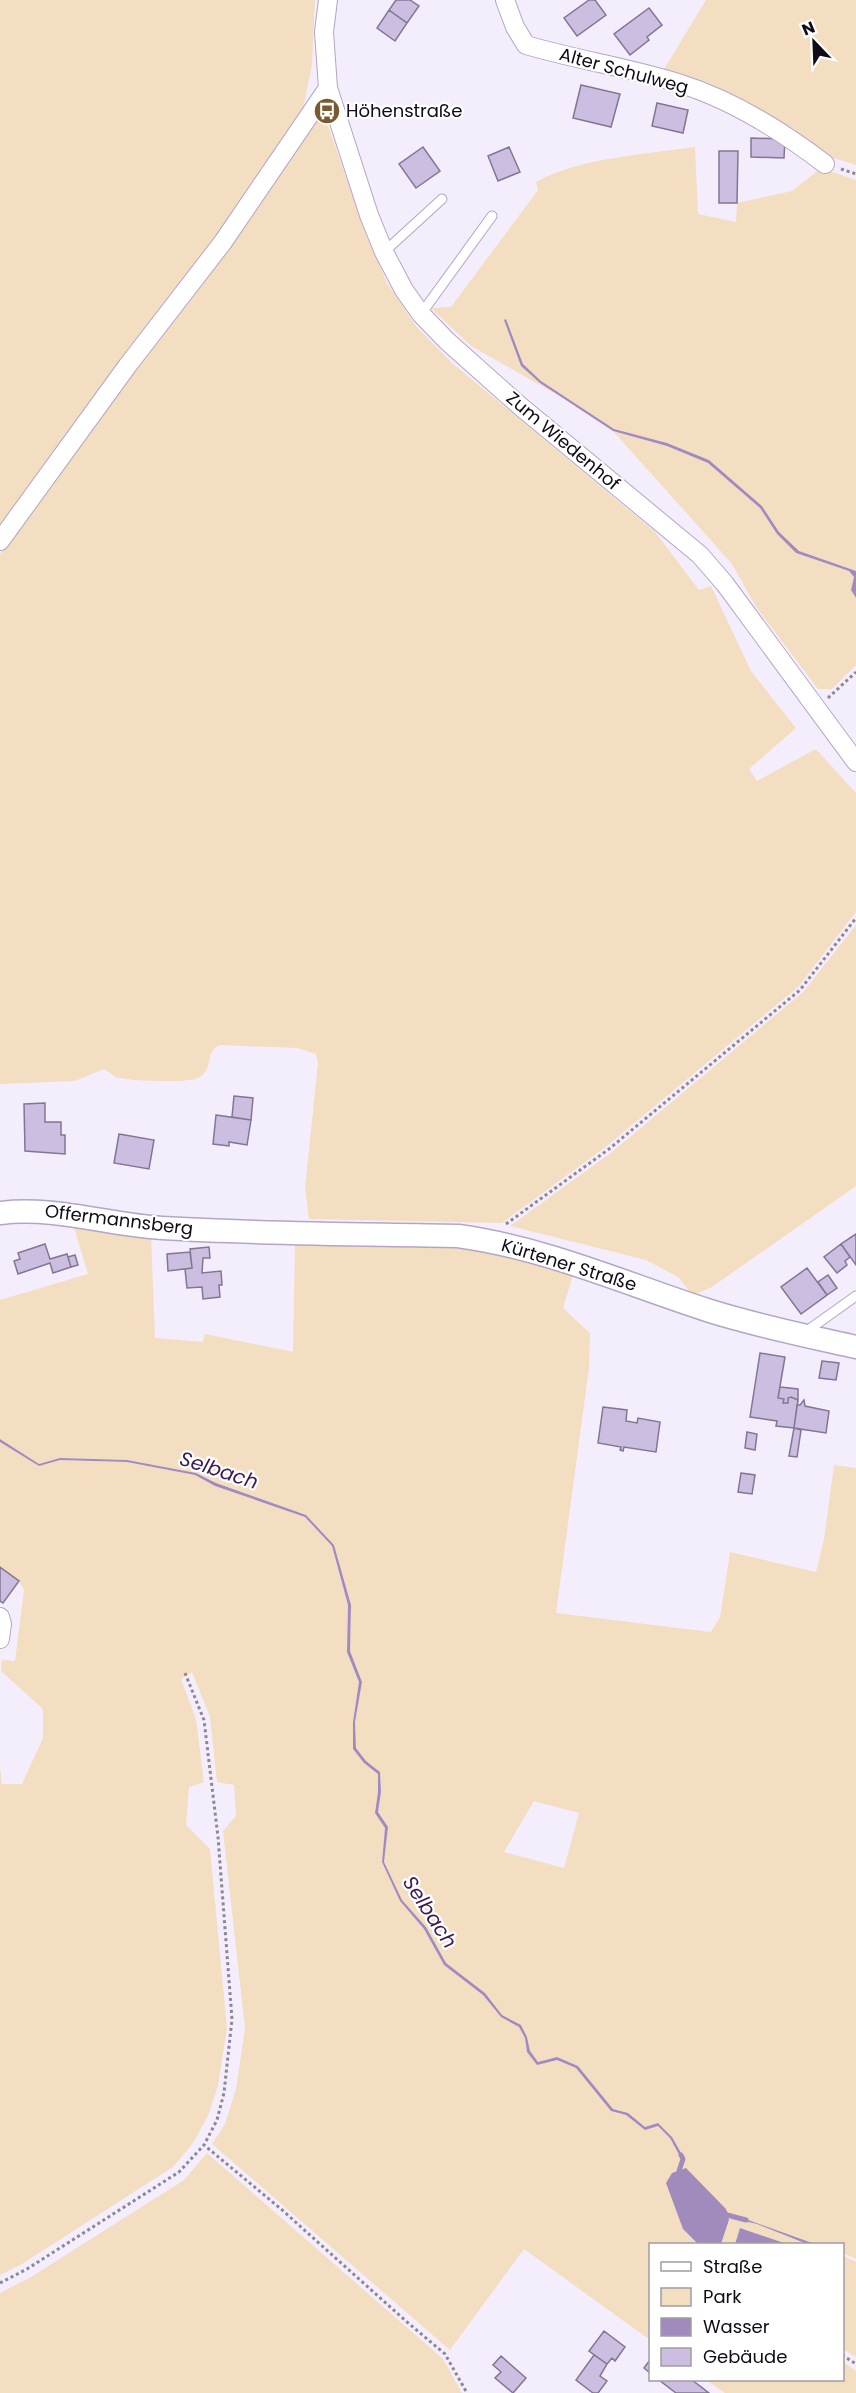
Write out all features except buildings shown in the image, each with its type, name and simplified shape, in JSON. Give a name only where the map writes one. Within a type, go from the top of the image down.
[{"type":"street","name":"Alter Schulweg","points":[[505,0],[515,27],[526,45],[569,58],[683,85],[786,134],[825,164]]},
{"type":"street","points":[[0,541],[128,365],[224,242],[328,88],[324,32],[332,3]]},
{"type":"street","name":"Zum Wiedenhof","points":[[328,88],[369,215],[384,252],[404,290],[421,314],[447,341],[520,406],[700,555],[725,584],[856,762]]},
{"type":"street","name":"Offermannsberg","points":[[0,1213],[23,1210],[49,1211],[141,1226],[238,1232]]},
{"type":"street","name":"Kürtener Straße","points":[[238,1232],[458,1236],[485,1239],[540,1252],[710,1311],[800,1336],[856,1347]]},
{"type":"street","points":[[0,1617],[2,1624],[0,1639]]},
{"type":"lane","points":[[384,252],[442,199]]},
{"type":"lane","points":[[421,314],[492,216]]},
{"type":"lane","points":[[800,1336],[856,1296]]},
{"type":"path","points":[[815,708],[856,672]]},
{"type":"path","points":[[485,1239],[609,1149],[800,990],[856,918]]},
{"type":"path","points":[[0,2283],[27,2270],[179,2172],[204,2145],[217,2120],[224,2093],[232,2019],[218,1837],[204,1720],[185,1673]]},
{"type":"path","points":[[204,2145],[281,2209],[406,2322],[445,2354],[467,2393]]},
{"type":"green space","points":[[0,0],[315,0],[312,65],[302,113],[273,162],[0,532]]},
{"type":"green space","points":[[706,0],[856,0],[856,165],[827,156],[793,128],[706,82],[663,71]]},
{"type":"green space","points":[[316,119],[328,126],[367,237],[387,283],[416,326],[452,363],[655,532],[699,590],[711,586],[751,671],[796,728],[749,769],[757,781],[816,749],[856,793],[856,912],[798,987],[607,1146],[502,1223],[309,1219],[305,1188],[318,1063],[316,1054],[297,1048],[221,1045],[216,1047],[211,1054],[205,1073],[200,1077],[185,1081],[145,1081],[116,1077],[104,1069],[75,1081],[0,1084],[0,554],[137,366],[243,230]]},
{"type":"green space","points":[[695,147],[698,214],[736,222],[737,203],[792,191],[821,168],[856,180],[856,571],[799,551],[779,532],[762,506],[709,460],[667,443],[614,429],[541,381],[523,364],[506,319],[521,366],[540,383],[563,398],[471,346],[431,308],[451,307],[538,190],[536,182],[572,167],[592,162]]},
{"type":"green space","points":[[613,431],[667,446],[708,463],[760,508],[777,534],[796,553],[849,571],[854,576],[851,590],[856,598],[856,665],[832,689],[818,689],[756,607],[732,564]]},
{"type":"green space","points":[[856,925],[856,1186],[712,1287],[696,1294],[690,1292],[678,1277],[646,1260],[510,1226],[612,1152],[803,992]]},
{"type":"green space","points":[[73,1224],[151,1235],[155,1338],[203,1342],[205,1334],[293,1352],[295,1242],[468,1248],[574,1272],[563,1308],[590,1333],[589,1368],[556,1613],[711,1632],[720,1617],[730,1552],[816,1572],[824,1539],[834,1465],[856,1468],[856,2259],[844,2253],[844,2243],[812,2243],[740,2218],[740,2220],[757,2224],[804,2243],[783,2243],[740,2228],[735,2243],[721,2243],[729,2221],[726,2209],[686,2169],[672,2173],[683,2229],[697,2243],[649,2243],[649,2339],[524,2249],[450,2350],[212,2144],[225,2124],[236,2089],[245,2028],[223,1831],[236,1816],[234,1785],[217,1782],[210,1717],[192,1672],[181,1679],[196,1719],[204,1782],[189,1787],[186,1825],[210,1849],[227,2028],[218,2086],[208,2116],[193,2143],[173,2167],[22,2264],[0,2275],[0,1767],[2,1784],[22,1784],[43,1738],[43,1709],[1,1671],[2,1660],[15,1661],[24,1590],[19,1581],[0,1567],[0,1442],[39,1466],[60,1460],[127,1462],[195,1475],[215,1486],[305,1517],[332,1546],[348,1605],[347,1652],[359,1682],[353,1722],[353,1749],[364,1763],[378,1773],[375,1813],[385,1828],[382,1862],[400,1901],[424,1929],[444,1965],[483,1995],[501,2017],[519,2027],[525,2038],[527,2052],[537,2065],[557,2060],[576,2068],[611,2111],[626,2115],[645,2130],[658,2126],[670,2138],[682,2160],[684,2158],[672,2137],[658,2123],[645,2127],[628,2113],[613,2109],[578,2066],[557,2057],[538,2062],[530,2051],[521,2025],[502,2015],[485,1993],[446,1963],[426,1927],[402,1900],[384,1862],[388,1827],[378,1812],[381,1792],[380,1772],[366,1761],[356,1748],[355,1722],[362,1682],[350,1651],[351,1605],[334,1545],[306,1515],[216,1483],[196,1473],[127,1460],[60,1458],[39,1464],[0,1439],[0,1300],[88,1274]],"holes":[[[534,1801],[579,1813],[564,1868],[504,1852]]]},
{"type":"green space","points":[[207,2153],[443,2359],[462,2393],[0,2393],[0,2293],[31,2277],[184,2180]]},
{"type":"green space","points":[[844,2256],[856,2262],[856,2357],[844,2350]]},
{"type":"green space","points":[[844,2363],[856,2371],[856,2393],[725,2393],[707,2381],[844,2381]]},
{"type":"water","points":[[506,319],[523,364],[541,381],[614,429],[667,443],[709,460],[762,506],[779,532],[799,551],[856,571],[856,598],[851,590],[854,577],[849,571],[796,553],[777,534],[760,508],[708,463],[667,446],[613,431],[540,383],[521,366],[504,320]]},
{"type":"water","points":[[0,1439],[39,1464],[60,1458],[127,1460],[196,1473],[216,1483],[306,1515],[334,1545],[351,1605],[350,1651],[362,1682],[355,1722],[356,1748],[366,1761],[380,1772],[381,1792],[378,1812],[388,1827],[384,1862],[402,1900],[426,1927],[446,1963],[485,1993],[502,2015],[521,2025],[530,2051],[538,2062],[557,2057],[578,2066],[613,2109],[628,2113],[645,2127],[658,2123],[672,2137],[684,2158],[682,2160],[670,2138],[658,2126],[645,2130],[626,2115],[611,2111],[576,2068],[557,2060],[537,2065],[527,2052],[525,2038],[519,2027],[501,2017],[483,1995],[444,1965],[424,1929],[400,1901],[382,1862],[385,1828],[375,1813],[378,1774],[364,1763],[353,1749],[353,1722],[359,1682],[347,1652],[348,1605],[332,1546],[305,1517],[215,1486],[195,1475],[127,1462],[60,1460],[39,1466],[0,1442]]},
{"type":"water","points":[[686,2168],[726,2209],[729,2220],[721,2243],[697,2243],[683,2229],[666,2183],[672,2173]]},
{"type":"water","points":[[740,2217],[812,2243],[804,2243],[757,2224],[740,2220]]},
{"type":"water","points":[[740,2228],[784,2243],[735,2243]]},
{"type":"waterway","name":"Selbach","points":[[681,2155],[683,2159],[679,2171],[684,2176]]},
{"type":"waterway","name":"Selbach","points":[[722,2210],[727,2215],[746,2220]]},
{"type":"place","name":"Höhenstraße","points":[[327,111]]}]
